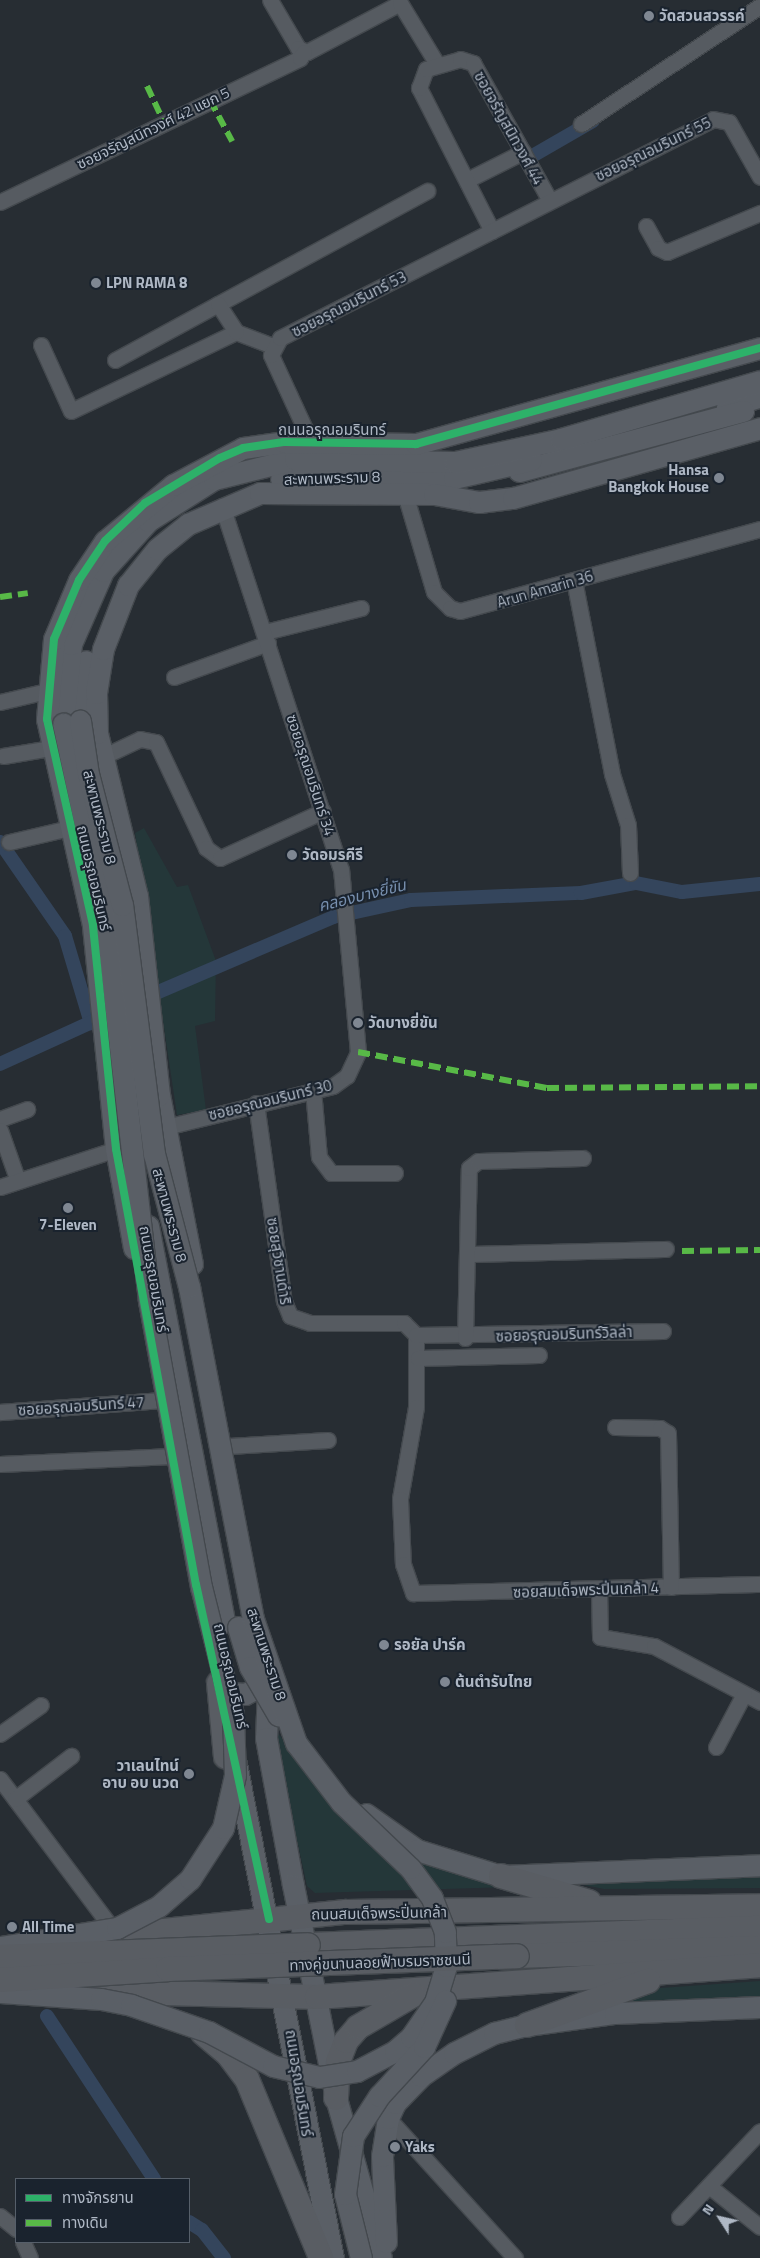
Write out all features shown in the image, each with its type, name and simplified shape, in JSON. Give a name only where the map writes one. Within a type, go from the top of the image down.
[{"type":"main road","name":"ถนนอรุณอมรินทร์","points":[[334,2258],[269,1919],[172,1456],[116,1149],[108,1047],[98,969],[51,748],[47,691],[54,639],[79,580],[125,521],[172,484],[220,458],[264,444],[311,442],[416,444],[760,348]]},
{"type":"main road","points":[[416,444],[498,431],[604,406],[760,358]]},
{"type":"main road","name":"สะพานพระราม 8","points":[[0,1947],[116,1928],[176,1893],[224,1828],[235,1775],[233,1714],[201,1587],[148,1301],[105,917],[67,752],[63,695],[78,622],[103,571],[136,531],[187,493],[236,472],[296,459],[455,462],[561,439],[760,381]]},
{"type":"main road","name":"สะพานพระราม 8","points":[[0,1992],[131,2005],[209,2032],[273,2066],[319,2077],[357,2071],[396,2051],[435,2002],[446,1966],[445,1932],[432,1898],[410,1868],[341,1802],[296,1743],[253,1619],[188,1286],[154,1154],[122,905],[88,774],[80,721],[85,666],[94,628],[120,578],[149,544],[194,509],[244,486],[316,476],[454,478],[560,454],[760,396]]},
{"type":"main road","name":"ถนนอรุณอมรินทร์","points":[[421,494],[760,406]]},
{"type":"main road","points":[[421,494],[494,489],[604,460],[760,415]]},
{"type":"main road","name":"ถนนอรุณอมรินทร์","points":[[381,2258],[336,2098],[266,1738],[269,1673],[268,1639],[159,1095],[137,896],[102,757],[96,693],[103,649],[116,609],[157,549],[188,524],[222,506],[260,493],[288,490],[421,494],[479,502],[513,498],[760,428]]},
{"type":"main road","points":[[112,1088],[171,1292],[238,1627],[250,1667],[296,1743]]},
{"type":"main road","points":[[159,1095],[161,1156],[171,1292],[224,1622],[233,1714]]},
{"type":"main road","points":[[268,1639],[297,1725],[319,1766],[341,1791],[381,1828],[417,1850],[610,1909]]},
{"type":"main road","points":[[219,1683],[231,1693],[244,1694],[261,1686],[269,1673]]},
{"type":"main road","points":[[143,1936],[193,1884],[221,1824],[227,1781],[219,1683]]},
{"type":"main road","points":[[501,1876],[760,1865]]},
{"type":"main road","name":"ถนนสมเด็จพระปิ่นเกล้า","points":[[0,1943],[119,1939],[300,1915],[760,1906]]},
{"type":"main road","name":"ทางคู่ขนานลอยฟ้าบรมราชชนนี","points":[[0,1980],[516,1947],[760,1928]]},
{"type":"main road","points":[[52,1940],[73,1949],[77,1964],[74,1977],[53,1990]]},
{"type":"main road","name":"ทางคู่ขนานลอยฟ้าบรมราชชนนี","points":[[0,1957],[516,1947],[760,1948]]},
{"type":"main road","points":[[0,1992],[53,1990],[317,1997],[421,1991],[688,1968],[760,1965]]},
{"type":"main road","points":[[360,2258],[345,2194],[349,2150],[370,2107],[408,2066],[436,2026],[447,1995],[446,1966]]},
{"type":"main road","points":[[527,2025],[688,1968]]},
{"type":"main road","points":[[336,2098],[338,2062],[351,2034],[421,1991]]},
{"type":"main road","points":[[130,1992],[176,2014],[238,2066],[261,2107],[297,2208],[321,2258]]},
{"type":"main road","points":[[387,2258],[382,2156],[388,2118],[395,2103],[422,2076],[454,2053],[494,2033],[527,2025],[615,2013],[760,2007]]},
{"type":"street","points":[[270,0],[304,52],[401,1],[437,64],[426,69],[419,88],[492,231]]},
{"type":"street","points":[[581,124],[760,6]]},
{"type":"street","name":"ซอยจรัญสนิทวงศ์ 42 แยก 5","points":[[0,202],[300,58],[304,52]]},
{"type":"street","name":"ซอยจรัญสนิทวงศ์ 44","points":[[437,64],[460,59],[473,63],[550,201]]},
{"type":"street","name":"ซอยอรุณอมรินทร์ 55","points":[[521,216],[721,117],[729,122],[760,177]]},
{"type":"street","points":[[467,180],[523,152]]},
{"type":"street","points":[[115,360],[427,191]]},
{"type":"street","points":[[646,226],[658,248],[667,252],[760,213]]},
{"type":"street","name":"ซอยอรุณอมรินทร์ 53","points":[[273,346],[521,216]]},
{"type":"street","points":[[218,304],[236,332],[273,346],[271,354],[311,442]]},
{"type":"street","points":[[40,345],[70,411],[236,332]]},
{"type":"street","name":"Arun Amarin 36","points":[[421,494],[434,592],[450,608],[467,611],[760,529]]},
{"type":"street","name":"ซอยอรุณอมรินทร์ 34","points":[[222,506],[267,638],[341,870],[348,926],[358,1052]]},
{"type":"street","points":[[574,580],[612,774],[628,825],[630,874]]},
{"type":"street","points":[[174,678],[267,638],[360,608]]},
{"type":"street","points":[[0,702],[47,691]]},
{"type":"street","points":[[102,757],[140,739],[156,742],[206,848],[220,858],[323,811]]},
{"type":"street","points":[[3,756],[51,748]]},
{"type":"street","points":[[9,842],[69,828]]},
{"type":"street","name":"ซอยอรุณอมรินทร์ 30","points":[[166,1127],[313,1090],[347,1076],[358,1052]]},
{"type":"street","points":[[313,1090],[319,1157],[331,1173],[395,1174]]},
{"type":"street","name":"ซอยสุวิชานดำริ","points":[[256,1103],[284,1301],[290,1316],[310,1323],[404,1323],[416,1336]]},
{"type":"street","points":[[0,1120],[28,1109]]},
{"type":"street","points":[[0,1130],[18,1181]]},
{"type":"street","points":[[0,1186],[116,1149]]},
{"type":"street","points":[[465,1338],[472,1164],[584,1158]]},
{"type":"street","points":[[469,1254],[666,1249]]},
{"type":"street","name":"ซอยอรุณอมรินทร์วิลล่า","points":[[416,1336],[465,1338],[663,1331]]},
{"type":"street","points":[[416,1336],[418,1358],[539,1355]]},
{"type":"street","name":"ซอยสมเด็จพระปิ่นเกล้า 4","points":[[418,1358],[416,1407],[400,1499],[404,1564],[413,1593],[760,1584]]},
{"type":"street","name":"ซอยอรุณอมรินทร์ 47","points":[[0,1412],[162,1400]]},
{"type":"street","points":[[615,1427],[660,1428],[668,1433],[671,1587]]},
{"type":"street","points":[[229,1446],[328,1440]]},
{"type":"street","points":[[0,1464],[172,1456]]},
{"type":"street","points":[[599,1589],[600,1637],[654,1646],[760,1702]]},
{"type":"street","points":[[716,1747],[744,1694]]},
{"type":"street","points":[[0,1734],[41,1704]]},
{"type":"street","points":[[15,1799],[70,1756]]},
{"type":"street","points":[[0,1779],[119,1939]]},
{"type":"street","points":[[388,2118],[515,2258]]},
{"type":"street","points":[[679,2217],[760,2132]]},
{"type":"street","points":[[709,2186],[760,2227]]},
{"type":"street","points":[[0,2216],[15,2229]]},
{"type":"street","points":[[24,2243],[30,2258]]},
{"type":"shaded area","points":[[144,828],[177,887],[188,885],[216,961],[215,1021],[195,1026],[206,1110],[177,1115],[135,833]]},
{"type":"shaded area","points":[[272,1725],[335,1809],[512,1887],[315,1893],[307,1886]]},
{"type":"shaded area","points":[[760,1872],[760,1888],[604,1889],[569,1882]]},
{"type":"shaded area","points":[[760,1981],[760,2000],[601,2005],[660,1988]]},
{"type":"waterway","points":[[534,155],[593,121]]},
{"type":"waterway","points":[[0,842],[65,936],[91,1023]]},
{"type":"waterway","name":"คลองบางยี่ขัน","points":[[142,999],[333,917],[411,900],[581,893],[636,883],[682,892],[760,884]]},
{"type":"waterway","name":"คลองบางยี่ขัน","points":[[0,1064],[109,1014]]},
{"type":"waterway","points":[[47,2016],[153,2178]]},
{"type":"waterway","points":[[190,2223],[202,2230],[224,2258]]},
{"type":"marked path","points":[[147,86],[164,122]]},
{"type":"marked path","points":[[210,100],[232,141]]},
{"type":"marked path","points":[[0,597],[28,593]]},
{"type":"marked path","points":[[358,1052],[547,1088],[760,1086]]},
{"type":"marked path","points":[[682,1251],[760,1250]]},
{"type":"cycle path","points":[[269,1919],[196,1585],[116,1149],[93,925],[47,719],[54,639],[79,580],[105,541],[145,503],[220,458],[243,448],[284,442],[416,444],[760,348]]},
{"type":"place","name":"วัดสวนสวรรค์","points":[[649,16]]},
{"type":"place","name":"LPN RAMA 8","points":[[96,283]]},
{"type":"place","name":"Hansa Bangkok House","points":[[719,478]]},
{"type":"place","name":"วัดอมรคีรี","points":[[292,855]]},
{"type":"place","name":"วัดบางยี่ขัน","points":[[358,1023]]},
{"type":"place","name":"7-Eleven","points":[[68,1208]]},
{"type":"place","name":"รอยัล ปาร์ค","points":[[384,1645]]},
{"type":"place","name":"ต้นตำรับไทย","points":[[445,1682]]},
{"type":"place","name":"วาเลนไทน์ อาบ อบ นวด","points":[[189,1774]]},
{"type":"place","name":"All Time","points":[[12,1927]]},
{"type":"place","name":"Yaks","points":[[395,2147]]}]
